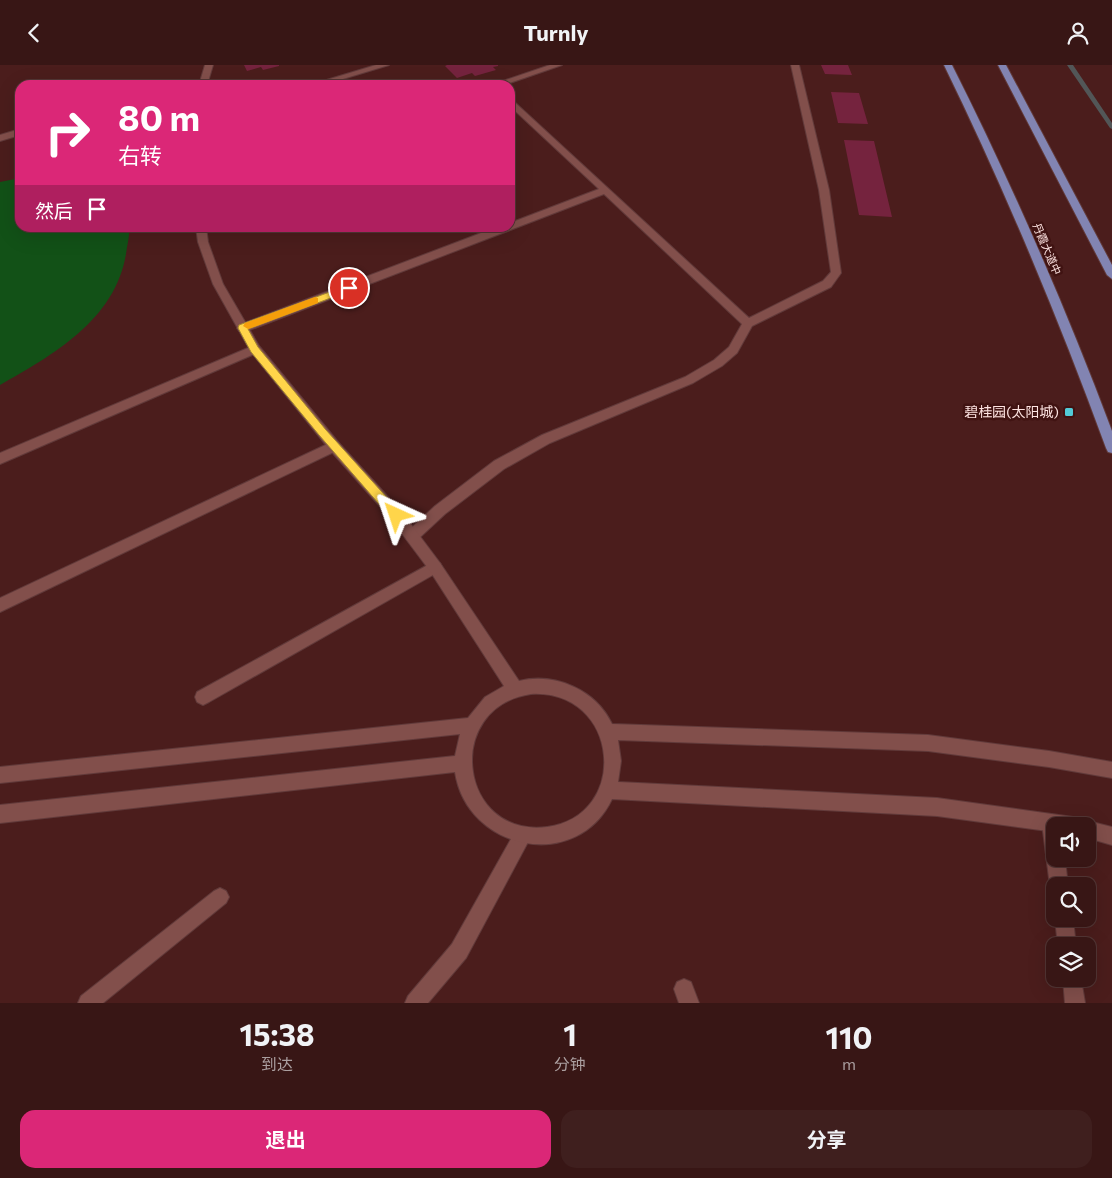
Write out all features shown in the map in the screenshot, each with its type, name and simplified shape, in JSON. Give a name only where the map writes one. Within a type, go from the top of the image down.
[{"type":"main road","name":"丹霞大道中","points":[[948,65],[990,148],[1040,262],[1090,386],[1112,448]]},
{"type":"main road","points":[[1002,65],[1112,275]]},
{"type":"street","points":[[204,80],[209,65]]},
{"type":"street","points":[[332,80],[384,65]]},
{"type":"street","points":[[511,80],[558,65]]},
{"type":"street","points":[[412,536],[440,510],[499,465],[546,439],[689,380],[718,363],[733,350],[748,323],[827,284],[836,273],[824,190],[795,65]]},
{"type":"street","points":[[515,106],[748,323]]},
{"type":"street","points":[[0,137],[15,133]]},
{"type":"street","points":[[515,225],[606,191]]},
{"type":"street","points":[[203,232],[204,242],[218,284],[254,349],[334,446],[396,515],[435,567],[515,689]]},
{"type":"street","points":[[243,328],[496,232]]},
{"type":"street","points":[[0,459],[254,349]]},
{"type":"street","points":[[0,605],[334,446]]},
{"type":"street","points":[[203,697],[435,567]]},
{"type":"street","points":[[542,685],[569,691],[585,701],[598,715],[607,732],[612,751],[611,771],[606,790],[596,808],[581,822],[563,833],[543,837],[522,836],[503,829],[486,817],[465,783],[463,763],[465,743],[473,725],[484,709],[499,697],[515,689],[542,685]]},
{"type":"street","points":[[0,775],[473,725]]},
{"type":"street","points":[[607,732],[928,743],[1049,759],[1112,771]]},
{"type":"street","points":[[0,814],[463,763]]},
{"type":"street","points":[[606,790],[937,807],[1046,822]]},
{"type":"street","points":[[1096,832],[1112,836]]},
{"type":"street","points":[[415,1003],[459,951],[522,836]]},
{"type":"street","points":[[88,1003],[220,897]]},
{"type":"street","points":[[1073,987],[1075,1003]]},
{"type":"green space","points":[[15,179],[15,232],[129,232],[129,234],[120,277],[109,298],[95,317],[60,348],[0,385],[0,182]]},
{"type":"building","points":[[244,65],[279,66],[263,70],[261,67],[247,71]]},
{"type":"building","points":[[821,65],[848,65],[852,75],[825,74]]},
{"type":"building","points":[[445,66],[498,66],[493,67],[496,70],[475,76],[472,73],[457,78]]},
{"type":"building","points":[[831,92],[859,93],[868,124],[838,123]]},
{"type":"building","points":[[844,140],[874,141],[892,217],[859,215]]},
{"type":"waterway","points":[[1070,65],[1112,127]]},
{"type":"slow traffic","points":[[248,326],[315,301]]},
{"type":"place","name":"碧桂园(太阳城)","points":[[1069,412]]},
{"type":"route","points":[[349,288],[243,328],[254,349],[322,432],[396,515]]}]
